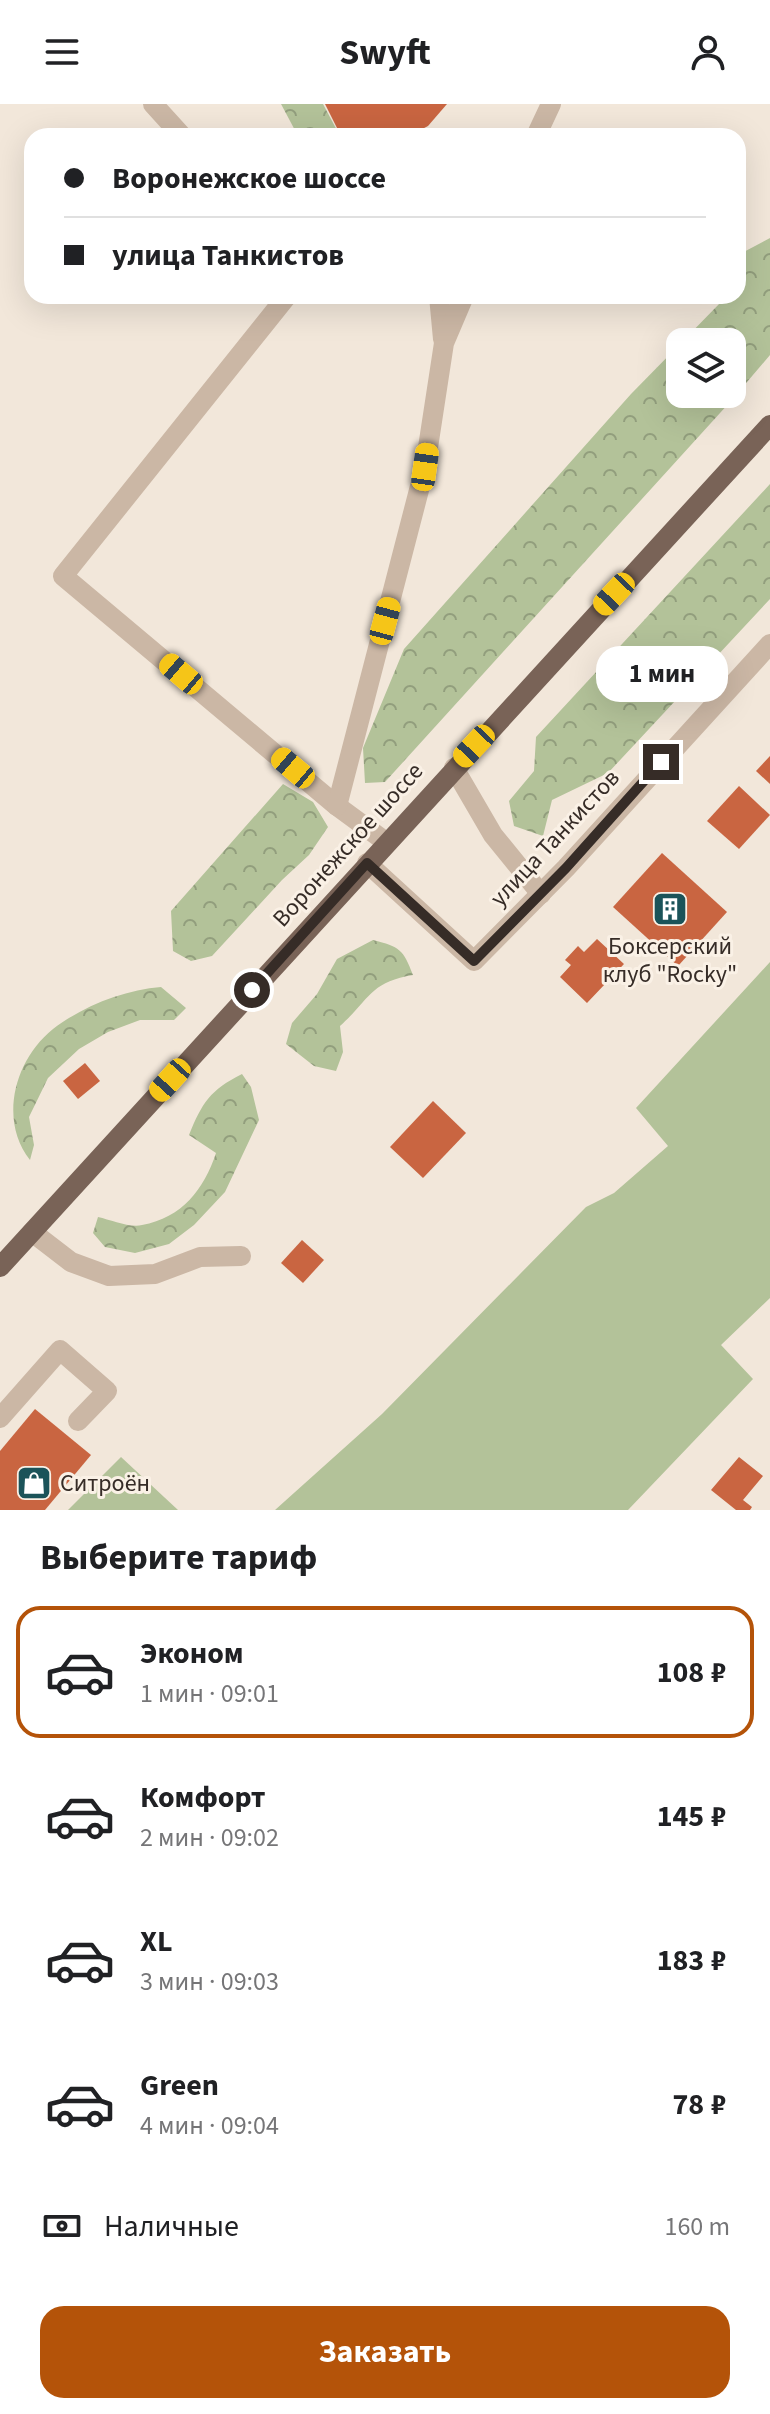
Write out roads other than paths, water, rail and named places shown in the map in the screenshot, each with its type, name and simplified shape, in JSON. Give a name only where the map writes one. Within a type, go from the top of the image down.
[{"type":"main road","name":"Воронежское шоссе","points":[[0,1267],[770,425]]},
{"type":"street","points":[[153,104],[175,128]]},
{"type":"street","points":[[540,128],[551,104]]},
{"type":"street","points":[[281,304],[63,576],[337,806],[386,842]]},
{"type":"street","points":[[440,304],[444,343]]},
{"type":"street","points":[[337,806],[425,467],[444,343],[461,304]]},
{"type":"street","name":"улица Танкистов","points":[[367,863],[474,961],[541,894],[770,644]]},
{"type":"street","points":[[454,768],[493,835],[541,894]]},
{"type":"street","points":[[32,1232],[71,1262],[109,1276],[155,1274],[200,1257],[241,1256]]},
{"type":"street","points":[[0,1418],[60,1350],[107,1391],[78,1421]]},
{"type":"place","name":"Боксерский клуб \"Rocky\"","points":[[670,909]]},
{"type":"place","name":"Ситроён","points":[[34,1483]]}]
